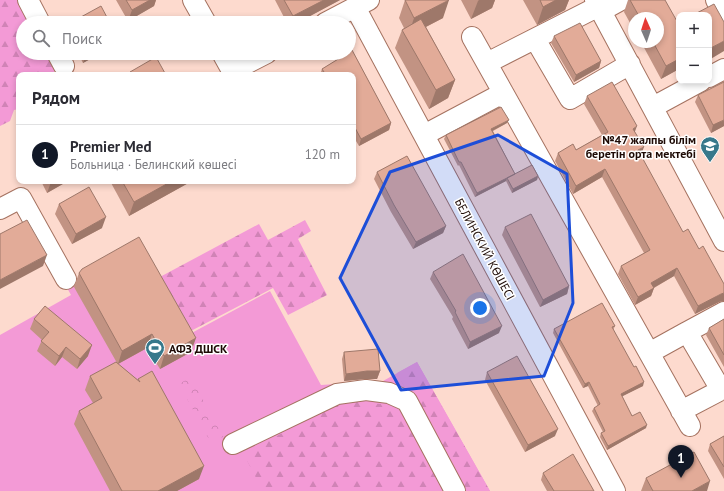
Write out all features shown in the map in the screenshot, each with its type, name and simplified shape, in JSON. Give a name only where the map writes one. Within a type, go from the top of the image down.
[{"type":"street","points":[[28,0],[36,16]]},
{"type":"street","points":[[193,0],[202,16]]},
{"type":"street","points":[[487,63],[598,6],[621,0]]},
{"type":"street","points":[[716,0],[724,14]]},
{"type":"street","points":[[338,16],[362,4]]},
{"type":"street","name":"БЕЛИНСКИЙ КӨШЕСІ","points":[[362,4],[424,135],[615,491]]},
{"type":"street","points":[[598,6],[724,241]]},
{"type":"street","points":[[472,37],[686,419],[722,389],[688,332]]},
{"type":"street","points":[[535,39],[570,99],[630,64]]},
{"type":"street","points":[[226,60],[232,71],[253,60]]},
{"type":"street","points":[[712,75],[724,69]]},
{"type":"street","points":[[653,107],[695,84]]},
{"type":"street","points":[[424,135],[503,93]]},
{"type":"street","points":[[0,209],[21,198],[66,278]]},
{"type":"street","points":[[649,354],[724,312]]},
{"type":"street","points":[[233,444],[337,394],[366,390],[389,393],[407,400],[455,491]]},
{"type":"highlighted area","points":[[498,135],[567,174],[573,303],[544,376],[401,390],[340,278],[390,172]]},
{"type":"green space","points":[[0,0],[17,0],[26,16],[16,16],[16,60],[50,60],[55,70],[54,72],[16,72],[16,110],[14,110],[10,121],[0,126]]},
{"type":"green space","points":[[305,220],[311,231],[298,239],[327,295],[288,315],[273,288],[187,333],[158,278],[259,224],[268,240]]},
{"type":"green space","name":"АФЗ ДШСК","points":[[137,246],[186,336],[270,291],[321,385],[383,381],[417,362],[490,491],[0,491],[0,335],[71,295],[66,286]]},
{"type":"green space","points":[[417,362],[490,491],[462,491],[397,373]]},
{"type":"green space","points":[[191,377],[223,437],[211,443],[179,384]]},
{"type":"green space","points":[[345,401],[404,406],[450,491],[263,491],[243,453]]},
{"type":"building","points":[[126,0],[150,0],[132,10]]},
{"type":"building","points":[[284,0],[324,0],[293,16]]},
{"type":"building","points":[[405,0],[449,0],[414,18]]},
{"type":"building","points":[[540,0],[556,0],[543,7]]},
{"type":"building","points":[[630,0],[665,0],[676,19],[676,61],[666,66],[656,48],[664,48],[664,12],[637,12]]},
{"type":"building","points":[[714,4],[724,22],[724,41],[712,47],[712,12],[699,12]]},
{"type":"building","points":[[101,6],[106,16],[83,16]]},
{"type":"building","points":[[421,19],[455,80],[436,90],[402,30]]},
{"type":"building","points":[[580,23],[601,61],[576,75],[554,36]]},
{"type":"building","points":[[356,57],[391,123],[361,139],[356,130],[356,72],[324,72],[322,69],[337,60],[356,60]]},
{"type":"building","points":[[151,60],[158,60],[164,72],[130,72]]},
{"type":"building","points":[[612,82],[637,126],[633,129],[644,147],[638,150],[683,232],[688,229],[699,249],[703,246],[724,284],[724,293],[698,306],[677,268],[651,283],[654,288],[638,297],[621,266],[650,250],[605,169],[576,186],[558,153],[573,144],[576,150],[608,132],[587,96]]},
{"type":"building","points":[[724,82],[724,120],[713,125],[698,95]]},
{"type":"building","points":[[501,107],[509,120],[491,129],[515,174],[477,193],[461,162],[459,162],[446,135]]},
{"type":"building","points":[[407,156],[446,226],[416,242],[394,205],[377,172]]},
{"type":"building","points":[[532,165],[538,176],[513,189],[507,178]]},
{"type":"building","points":[[124,184],[167,184],[134,202]]},
{"type":"building","points":[[89,187],[106,217],[76,234],[59,204]]},
{"type":"building","points":[[531,214],[569,286],[543,300],[505,227]]},
{"type":"building","points":[[27,220],[47,255],[0,280],[0,234]]},
{"type":"building","points":[[139,237],[196,338],[164,356],[152,334],[122,351],[79,273],[82,269]]},
{"type":"building","points":[[463,254],[502,326],[470,342],[455,312],[456,311],[433,272]]},
{"type":"building","points":[[602,303],[615,326],[612,327],[644,382],[621,394],[632,416],[640,412],[647,425],[608,446],[601,433],[605,431],[594,408],[600,404],[589,382],[585,384],[554,329]]},
{"type":"building","points":[[45,306],[92,345],[80,359],[66,347],[59,356],[41,341],[49,332],[34,319]]},
{"type":"building","points":[[724,319],[724,355],[709,328]]},
{"type":"building","points":[[378,349],[380,371],[346,374],[344,352]]},
{"type":"building","points":[[517,356],[558,429],[528,445],[487,372]]},
{"type":"building","points":[[116,362],[140,382],[138,379],[152,371],[204,466],[158,491],[122,491],[79,411],[102,398],[90,376]]},
{"type":"building","points":[[724,436],[724,467],[710,444]]},
{"type":"building","points":[[694,452],[710,481],[692,491],[653,491],[646,478]]},
{"type":"building","points":[[573,454],[594,491],[554,491],[543,473]]},
{"type":"place","name":"№47 жалпы білім беретін орта мектебі","points":[[710,163]]},
{"type":"place","name":"АФЗ ДШСК","points":[[155,365]]},
{"type":"place","name":"Premier Med","points":[[681,478]]}]
